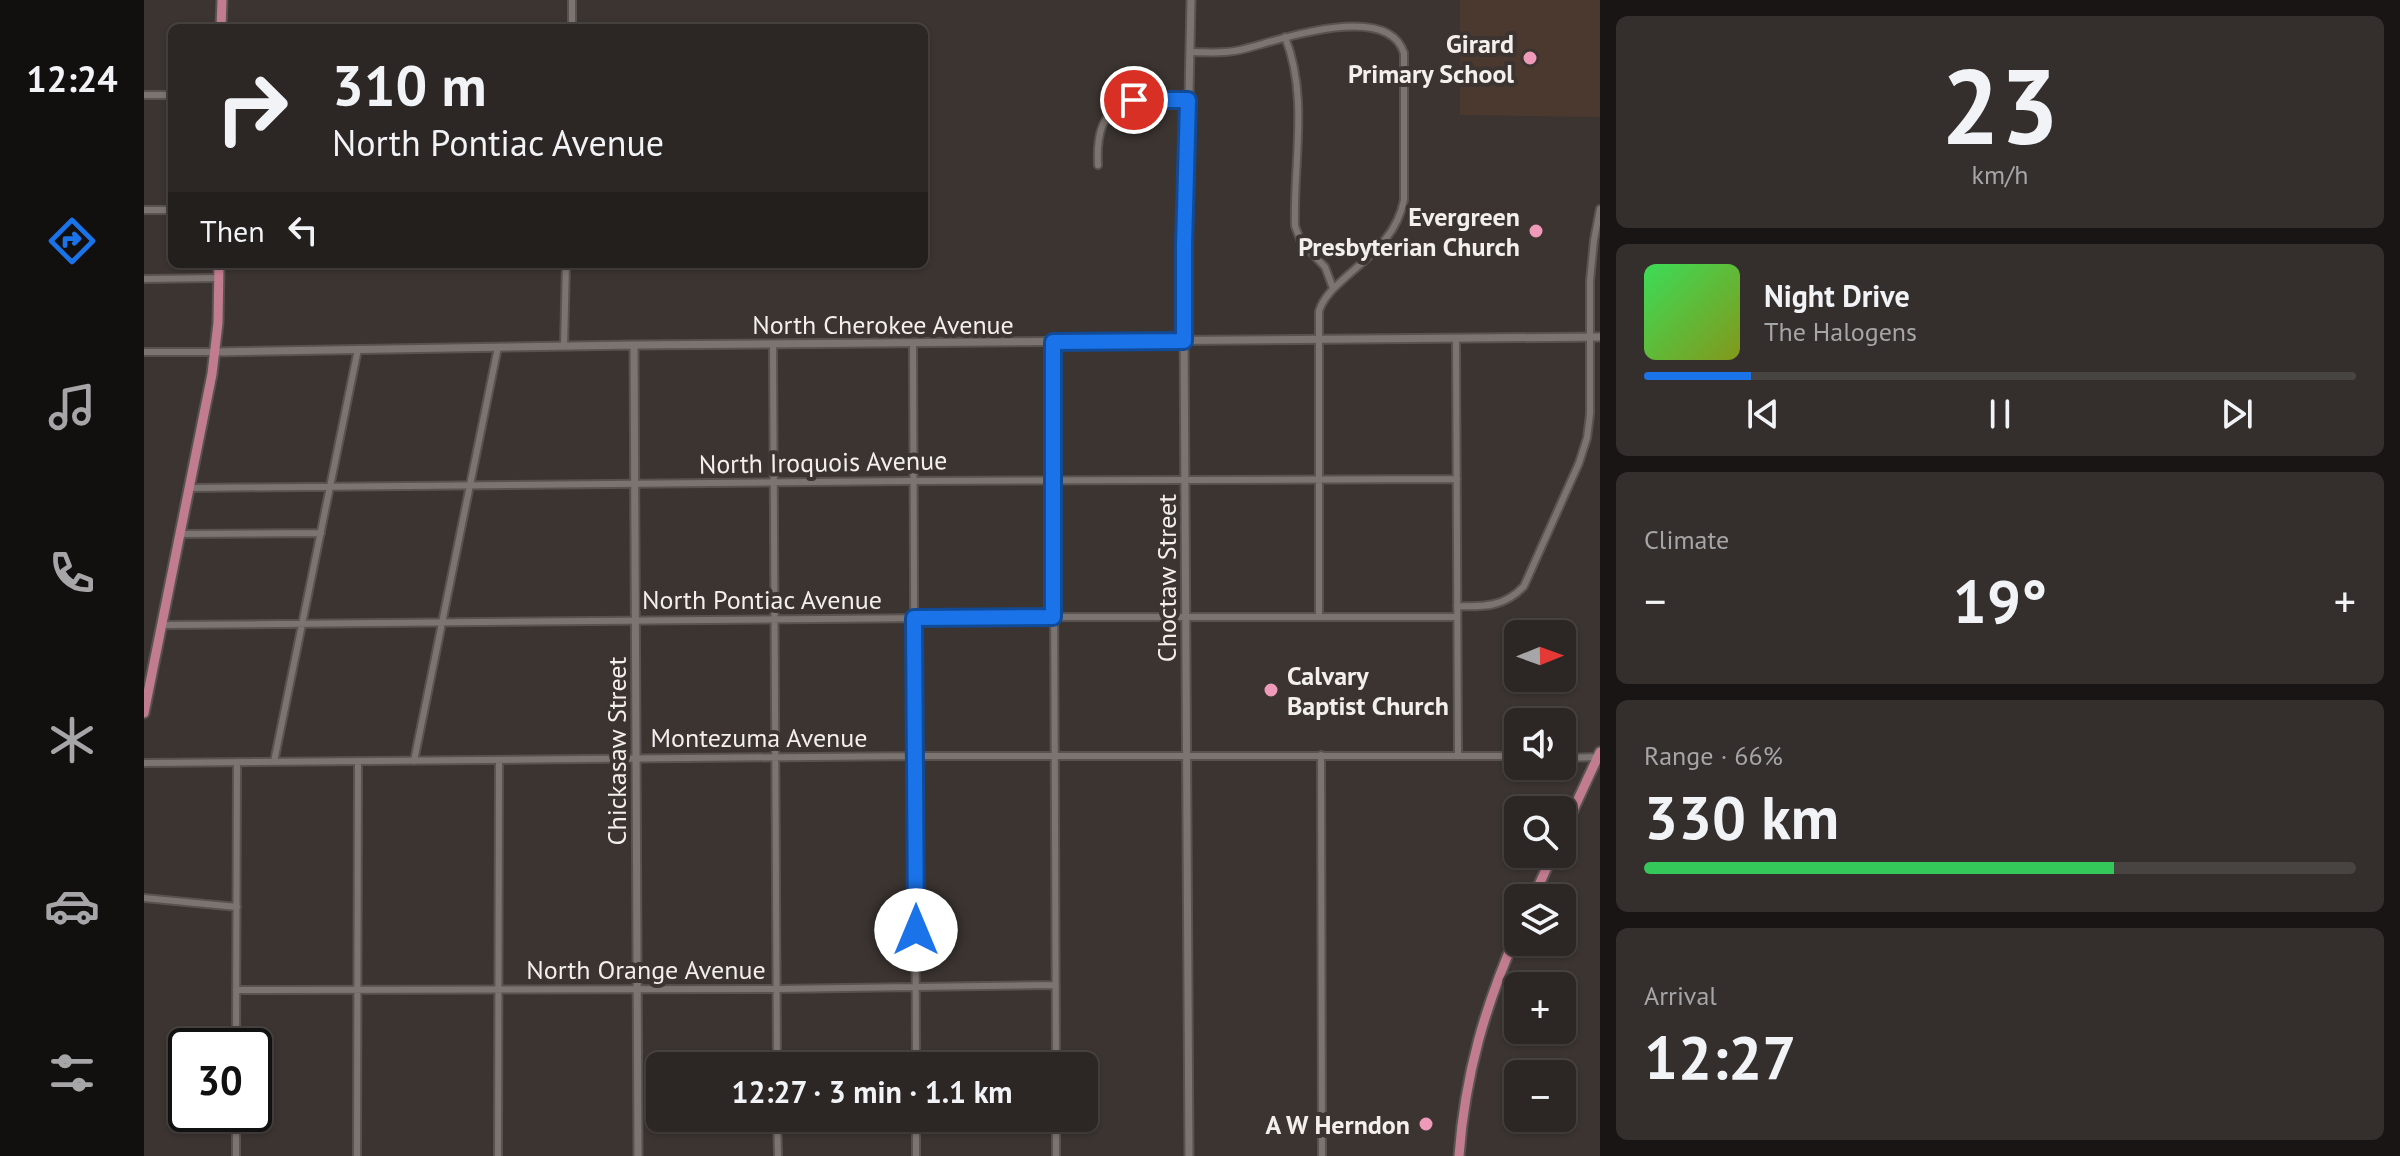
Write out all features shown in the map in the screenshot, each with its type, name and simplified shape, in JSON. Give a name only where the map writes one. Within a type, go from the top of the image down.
[{"type":"main road","points":[[221,24],[222,0]]},
{"type":"main road","points":[[144,713],[215,352],[219,268]]},
{"type":"main road","points":[[1576,804],[1599,755]]},
{"type":"main road","points":[[1459,1156],[1465,1096],[1478,1038],[1508,956]]},
{"type":"street","points":[[572,0],[572,24]]},
{"type":"street","name":"Choctaw Street","points":[[1189,1156],[1184,246],[1191,0]]},
{"type":"street","points":[[1190,52],[1233,51],[1331,26],[1375,26],[1390,32],[1404,53],[1404,200],[1401,213],[1397,225],[1383,244],[1333,288],[1319,311],[1319,617]]},
{"type":"street","points":[[1285,37],[1294,63],[1298,91],[1295,226],[1301,242],[1325,267],[1333,288]]},
{"type":"street","points":[[144,95],[168,95]]},
{"type":"street","points":[[1098,165],[1098,140],[1107,117],[1114,109],[1134,100],[1188,100]]},
{"type":"street","points":[[1457,606],[1488,606],[1518,592],[1529,578],[1579,463],[1590,414],[1590,281],[1600,209]]},
{"type":"street","points":[[144,210],[168,210]]},
{"type":"street","points":[[564,346],[566,268]]},
{"type":"street","points":[[144,279],[219,278]]},
{"type":"street","name":"North Cherokee Avenue","points":[[215,352],[634,345],[1600,337]]},
{"type":"street","points":[[1456,339],[1458,755]]},
{"type":"street","points":[[1053,342],[1056,1052]]},
{"type":"street","points":[[913,343],[916,1052]]},
{"type":"street","name":"Chickasaw Street","points":[[634,345],[638,1156]]},
{"type":"street","points":[[773,345],[777,1052]]},
{"type":"street","points":[[414,761],[498,347]]},
{"type":"street","points":[[274,762],[358,349]]},
{"type":"street","points":[[144,352],[215,352]]},
{"type":"street","name":"North Iroquois Avenue","points":[[190,488],[1457,479]]},
{"type":"street","points":[[180,534],[321,533]]},
{"type":"street","name":"North Pontiac Avenue","points":[[162,625],[1187,616],[1457,617]]},
{"type":"street","points":[[1321,755],[1322,1156]]},
{"type":"street","points":[[1576,757],[1599,755]]},
{"type":"street","name":"Montezuma Avenue","points":[[144,763],[915,756],[1504,756]]},
{"type":"street","points":[[498,1156],[499,760]]},
{"type":"street","points":[[357,1156],[358,761]]},
{"type":"street","points":[[236,1028],[237,763]]},
{"type":"street","points":[[144,898],[237,907]]},
{"type":"street","name":"North Orange Avenue","points":[[236,990],[1055,985]]},
{"type":"street","points":[[236,1132],[236,1156]]},
{"type":"street","points":[[777,1132],[778,1156]]},
{"type":"street","points":[[916,1132],[916,1156]]},
{"type":"street","points":[[1056,1132],[1056,1156]]},
{"type":"shaded area","name":"Girard Primary School","points":[[1460,0],[1600,0],[1600,117],[1460,115]]},
{"type":"place","name":"Girard Primary School","points":[[1530,58]]},
{"type":"place","name":"Evergreen Presbyterian Church","points":[[1536,231]]},
{"type":"place","name":"Calvary Baptist Church","points":[[1271,690]]},
{"type":"place","name":"A W Herndon","points":[[1426,1124]]},
{"type":"route","points":[[916,930],[914,618],[1053,617],[1053,342],[1184,341],[1188,100],[1134,100]]}]
